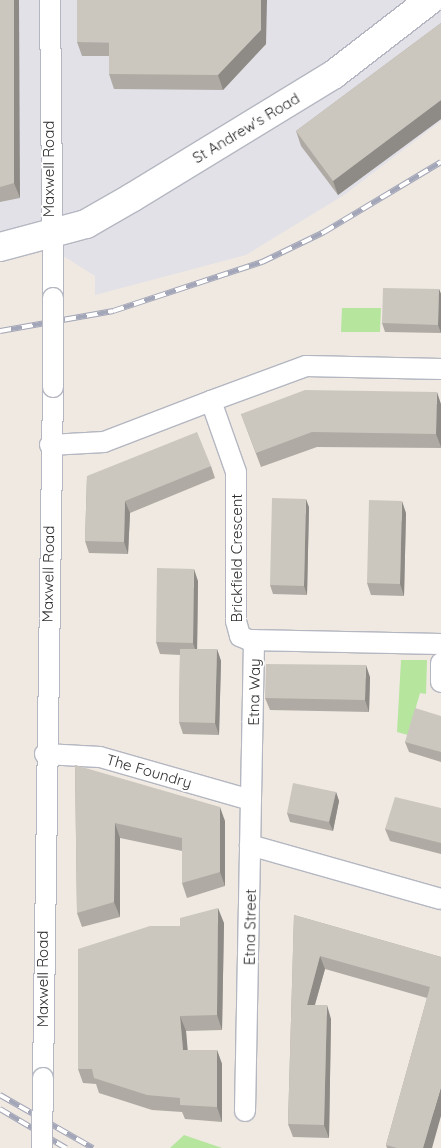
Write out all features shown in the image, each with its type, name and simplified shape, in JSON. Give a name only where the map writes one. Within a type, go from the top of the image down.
[{"type":"street","name":"Maxwell Road","points":[[42,1148],[45,754],[50,445],[53,387],[53,298],[49,236],[50,0]]},
{"type":"street","name":"St Andrew's Road","points":[[0,247],[49,236],[86,224],[333,75],[430,0]]},
{"type":"street","points":[[50,445],[104,442],[306,366],[441,369]]},
{"type":"street","name":"Brickfield Crescent","points":[[212,401],[236,472],[236,627],[242,638],[254,640],[441,644]]},
{"type":"street","name":"Etna Way","points":[[252,744],[254,640]]},
{"type":"street","points":[[441,663],[441,682]]},
{"type":"street","name":"Etna Street","points":[[245,1111],[252,744]]},
{"type":"street","name":"The Foundry","points":[[45,754],[100,757],[251,800]]},
{"type":"street","points":[[250,845],[441,899]]},
{"type":"shaded area","points":[[0,0],[441,0],[441,121],[344,195],[246,255],[95,295],[95,276],[27,233],[0,239]]},
{"type":"green space","points":[[342,308],[381,308],[380,332],[341,332]]},
{"type":"green space","points":[[401,660],[427,660],[426,694],[420,693],[408,735],[397,732]]},
{"type":"green space","points":[[184,1135],[222,1148],[170,1148]]},
{"type":"building","points":[[0,0],[14,0],[14,183],[0,187]]},
{"type":"building","points":[[77,0],[261,0],[261,30],[218,75],[109,74],[109,42],[77,42]]},
{"type":"building","points":[[441,23],[441,100],[333,181],[296,131]]},
{"type":"building","points":[[383,288],[439,289],[438,325],[382,323]]},
{"type":"building","points":[[305,390],[437,392],[436,434],[312,432],[256,453],[241,414]]},
{"type":"building","points":[[197,432],[211,466],[125,501],[124,542],[85,541],[87,476]]},
{"type":"building","points":[[272,498],[306,499],[304,586],[270,585]]},
{"type":"building","points":[[369,500],[402,501],[400,584],[367,583]]},
{"type":"building","points":[[157,568],[194,569],[193,643],[156,642]]},
{"type":"building","points":[[180,649],[217,649],[215,723],[179,722]]},
{"type":"building","points":[[266,664],[366,665],[365,700],[265,698]]},
{"type":"building","points":[[415,708],[441,716],[441,752],[405,742]]},
{"type":"building","points":[[75,765],[220,807],[220,872],[182,883],[182,838],[115,823],[114,902],[77,913]]},
{"type":"building","points":[[293,783],[336,792],[329,822],[287,813]]},
{"type":"building","points":[[395,797],[441,808],[441,843],[385,829]]},
{"type":"building","points":[[218,908],[217,1015],[180,1016],[183,1050],[217,1050],[217,1107],[180,1105],[180,1098],[147,1095],[94,1078],[92,1069],[78,1069],[78,949],[150,926],[180,926],[180,918]]},
{"type":"building","points":[[294,915],[441,957],[441,1087],[423,1148],[397,1148],[386,1145],[430,987],[320,956],[307,1005],[327,1005],[324,1125],[288,1124]]},
{"type":"railway","points":[[0,331],[113,311],[262,262],[324,232],[441,162]]},
{"type":"railway","points":[[0,1095],[93,1148]]},
{"type":"railway","points":[[0,1109],[66,1148]]}]
